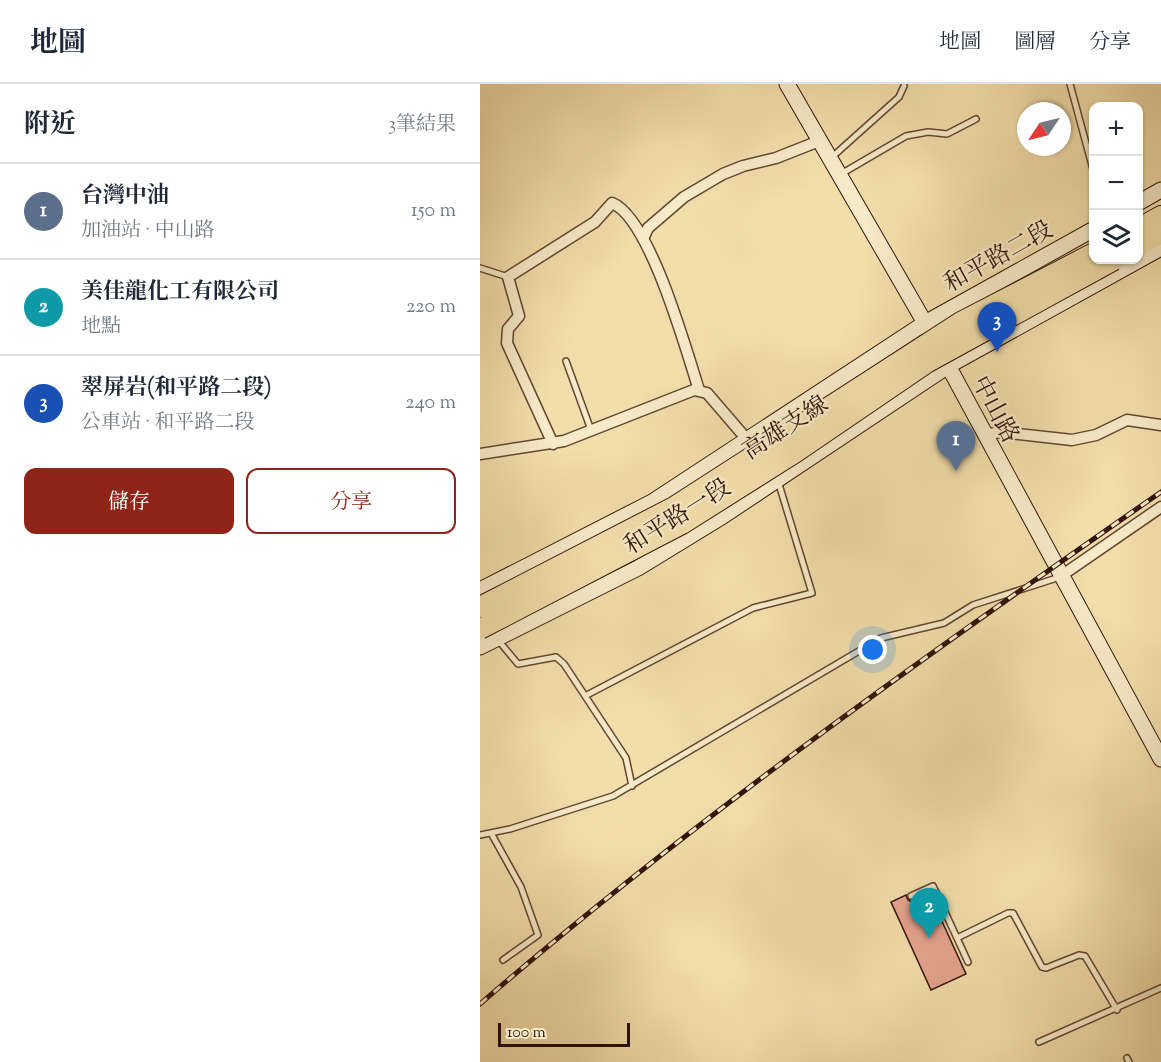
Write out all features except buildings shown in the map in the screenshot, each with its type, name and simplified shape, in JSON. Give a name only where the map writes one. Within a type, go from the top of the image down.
[{"type":"highway","points":[[1143,226],[1161,216]]},
{"type":"highway","points":[[1143,243],[1161,233]]},
{"type":"highway","name":"高雄支線","points":[[480,608],[674,507],[961,322],[1089,256]]},
{"type":"highway","name":"高雄支線","points":[[489,634],[682,524],[796,452],[928,363],[1107,264]]},
{"type":"street","name":"中山路","points":[[787,84],[925,323],[1161,759]]},
{"type":"street","points":[[643,239],[648,228],[684,197],[723,174],[743,166],[776,158],[819,141]]},
{"type":"street","points":[[1143,199],[1161,190]]},
{"type":"street","points":[[553,444],[507,343],[508,329],[519,316],[508,278],[596,222],[612,202],[634,224],[656,263],[699,390],[720,406],[778,479]]},
{"type":"street","name":"和平路二段","points":[[925,323],[1089,232]]},
{"type":"street","points":[[948,366],[1161,248]]},
{"type":"street","points":[[842,437],[855,401],[937,346],[997,310],[1017,272]]},
{"type":"street","name":"和平路一段","points":[[480,591],[643,507],[925,323]]},
{"type":"street","name":"和平路一段","points":[[480,647],[489,634],[638,568],[778,479],[948,366]]},
{"type":"street","points":[[480,454],[553,444],[693,390],[699,390]]},
{"type":"street","points":[[985,435],[1000,432],[1072,440],[1096,435],[1127,420],[1161,425]]},
{"type":"street","points":[[1060,576],[1161,507]]},
{"type":"street","points":[[480,608],[489,634]]},
{"type":"lane","points":[[1070,84],[1089,156]]},
{"type":"lane","points":[[830,159],[899,97],[904,86]]},
{"type":"lane","points":[[839,175],[906,136],[928,132],[947,134],[976,119]]},
{"type":"lane","points":[[480,268],[508,278]]},
{"type":"lane","points":[[566,362],[591,430]]},
{"type":"lane","points":[[585,696],[753,608],[812,592],[791,514],[778,479]]},
{"type":"lane","points":[[480,835],[613,796],[881,638],[944,623],[973,605],[1060,576]]},
{"type":"lane","points":[[489,634],[518,664],[559,659],[626,758],[632,786]]},
{"type":"lane","points":[[491,833],[521,887],[538,935],[503,960]]},
{"type":"lane","points":[[911,896],[933,886],[968,962]]},
{"type":"lane","points":[[957,938],[1013,913],[1042,967],[1046,968],[1079,955],[1084,956],[1117,1010]]},
{"type":"lane","points":[[1039,1042],[1117,1010],[1161,988]]},
{"type":"railway","points":[[480,1004],[644,868],[814,739],[1161,492]]},
{"type":"place","name":"翠屏岩(和平路二段)","points":[[997,352]]},
{"type":"place","name":"台灣中油","points":[[956,471]]},
{"type":"place","name":"美佳龍化工有限公司","points":[[929,938]]}]
